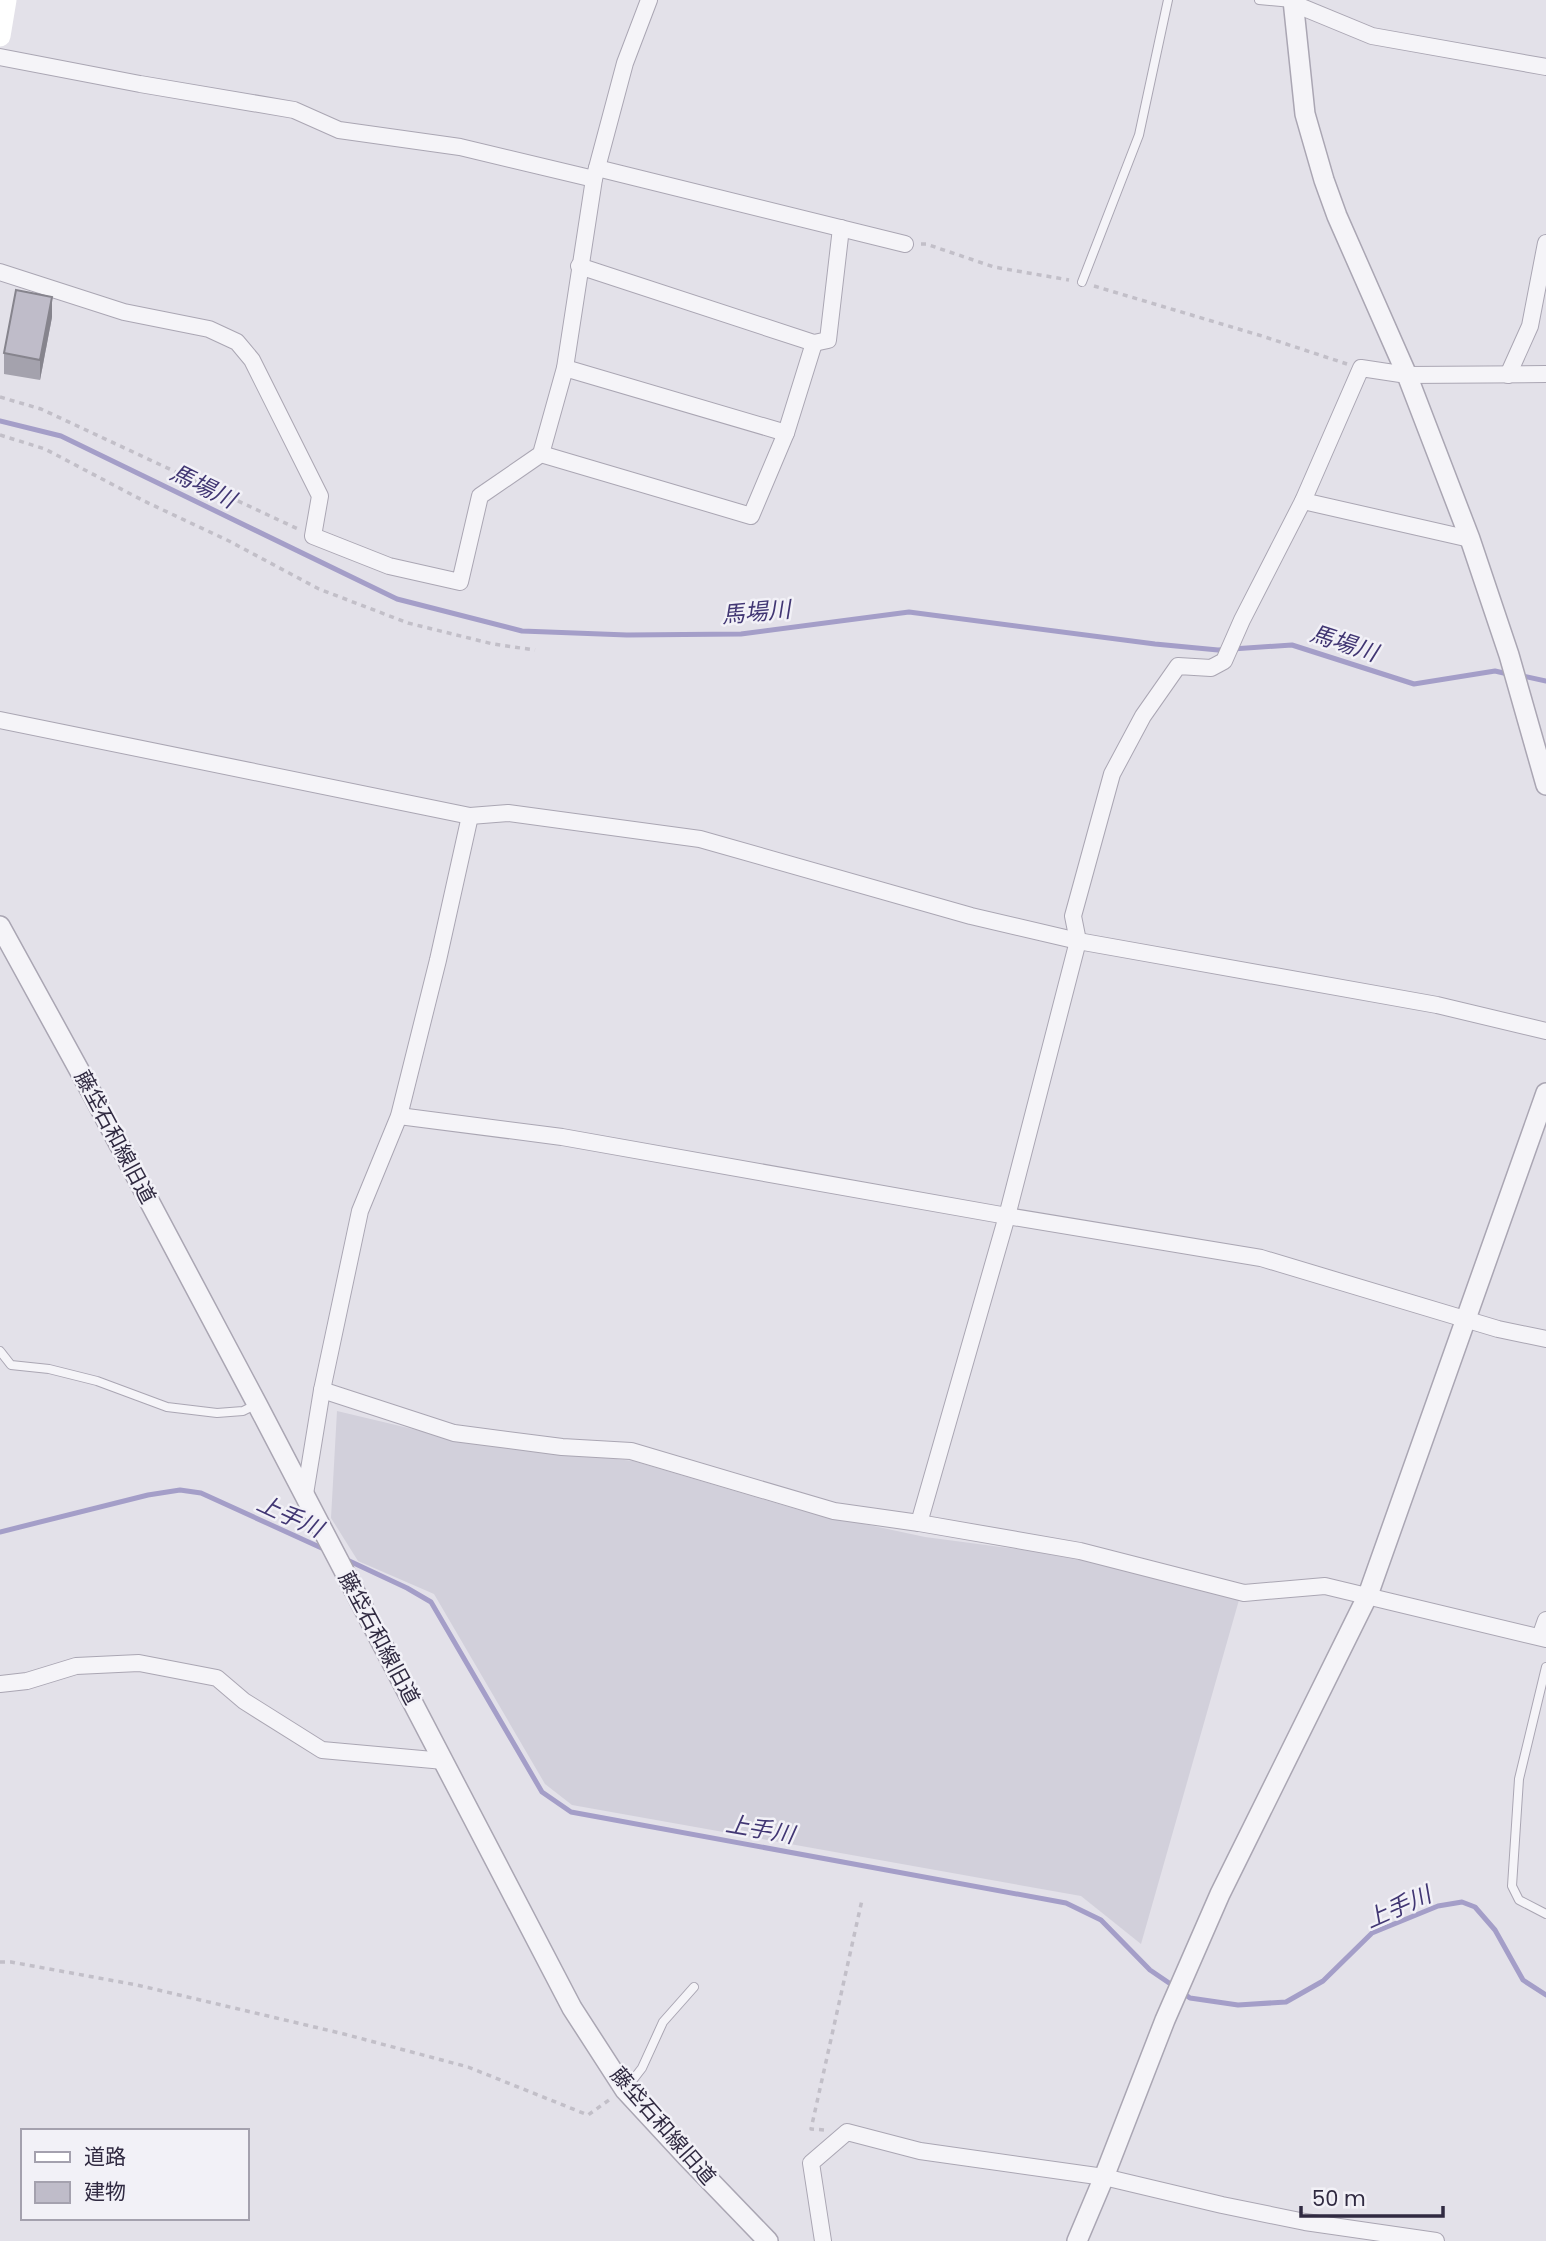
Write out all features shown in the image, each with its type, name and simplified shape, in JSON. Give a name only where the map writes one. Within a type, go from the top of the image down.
[{"type":"main road","points":[[0,36],[6,0]]},
{"type":"street","points":[[0,272],[124,312],[209,328],[237,342],[253,360],[320,496],[313,536],[389,566],[460,582],[480,496],[541,454],[565,368],[579,267],[596,174],[625,63],[649,0]]},
{"type":"street","points":[[1546,67],[1372,36],[1292,2],[1305,114],[1324,180],[1337,216],[1407,375],[1470,539],[1509,655],[1546,785]]},
{"type":"street","points":[[0,57],[294,110],[339,130],[460,146],[905,244]]},
{"type":"street","points":[[579,267],[814,343],[828,340],[842,228]]},
{"type":"street","points":[[1508,375],[1530,326],[1546,243]]},
{"type":"street","points":[[541,454],[751,516],[786,433],[814,343]]},
{"type":"street","points":[[565,368],[786,433]]},
{"type":"street","points":[[919,1522],[1007,1216],[1078,941],[1073,916],[1112,774],[1143,716],[1178,666],[1211,668],[1224,661],[1303,501],[1361,369],[1407,375],[1546,374]]},
{"type":"street","points":[[1303,501],[1470,539]]},
{"type":"street","points":[[0,720],[470,816],[508,813],[700,839],[971,916],[1078,941],[1437,1005],[1546,1031]]},
{"type":"street","points":[[305,1494],[322,1390],[360,1211],[399,1116],[470,816]]},
{"type":"street","name":"藤垈石和線旧道","points":[[0,926],[305,1494],[572,2008],[625,2090],[768,2241]]},
{"type":"street","points":[[1077,2241],[1178,1989],[1220,1894],[1368,1595],[1546,1093]]},
{"type":"street","points":[[399,1116],[562,1137],[1261,1258],[1498,1329],[1546,1339]]},
{"type":"street","points":[[322,1390],[454,1433],[562,1447],[631,1451],[834,1511],[919,1522],[1080,1551],[1244,1593],[1325,1586],[1543,1638],[1546,1620]]},
{"type":"street","points":[[0,1684],[27,1681],[76,1666],[139,1663],[217,1678],[244,1701],[322,1750],[444,1762]]},
{"type":"street","points":[[823,2241],[811,2164],[847,2132],[920,2151],[1104,2177],[1305,2222],[1436,2241]]},
{"type":"lane","points":[[1082,282],[1139,135],[1168,0]]},
{"type":"lane","points":[[1259,0],[1292,2]]},
{"type":"lane","points":[[0,1351],[11,1365],[49,1369],[97,1381],[167,1407],[217,1413],[243,1411],[257,1404]]},
{"type":"lane","points":[[1546,1667],[1520,1779],[1512,1886],[1519,1900],[1546,1914]]},
{"type":"lane","points":[[625,2090],[642,2068],[663,2022],[694,1987]]},
{"type":"path","points":[[905,244],[926,243],[994,267],[1082,282],[1361,369]]},
{"type":"path","points":[[0,397],[41,409],[313,536]]},
{"type":"path","points":[[0,435],[44,449],[319,589],[408,622],[493,644],[535,650]]},
{"type":"path","points":[[847,2132],[811,2129],[862,1900]]},
{"type":"path","points":[[0,1962],[136,1985],[344,2034],[468,2067],[588,2115],[625,2090]]},
{"type":"shaded area","points":[[337,1411],[463,1441],[633,1461],[799,1510],[925,1537],[1084,1558],[1239,1600],[1141,1944],[1081,1896],[572,1805],[545,1784],[434,1594],[358,1561],[331,1518]]},
{"type":"building","points":[[16,290],[52,297],[40,360],[4,353]]},
{"type":"waterway","name":"馬場川","points":[[0,421],[61,436],[397,599],[522,631],[627,635],[741,634],[909,612],[1218,650],[1292,645],[1414,684],[1495,671],[1508,674]]},
{"type":"waterway","name":"馬場川","points":[[1518,675],[1546,681]]},
{"type":"waterway","name":"上手川","points":[[0,1532],[148,1495],[180,1490],[201,1493],[326,1550]]},
{"type":"waterway","name":"上手川","points":[[345,1559],[431,1602],[542,1792],[571,1812],[1066,1903],[1101,1920],[1150,1970],[1175,1987]]},
{"type":"waterway","name":"上手川","points":[[1183,1993],[1190,1998],[1238,2005],[1286,2002],[1323,1981],[1372,1933],[1438,1906],[1462,1902],[1475,1907],[1495,1930],[1523,1980],[1546,1995]]}]
